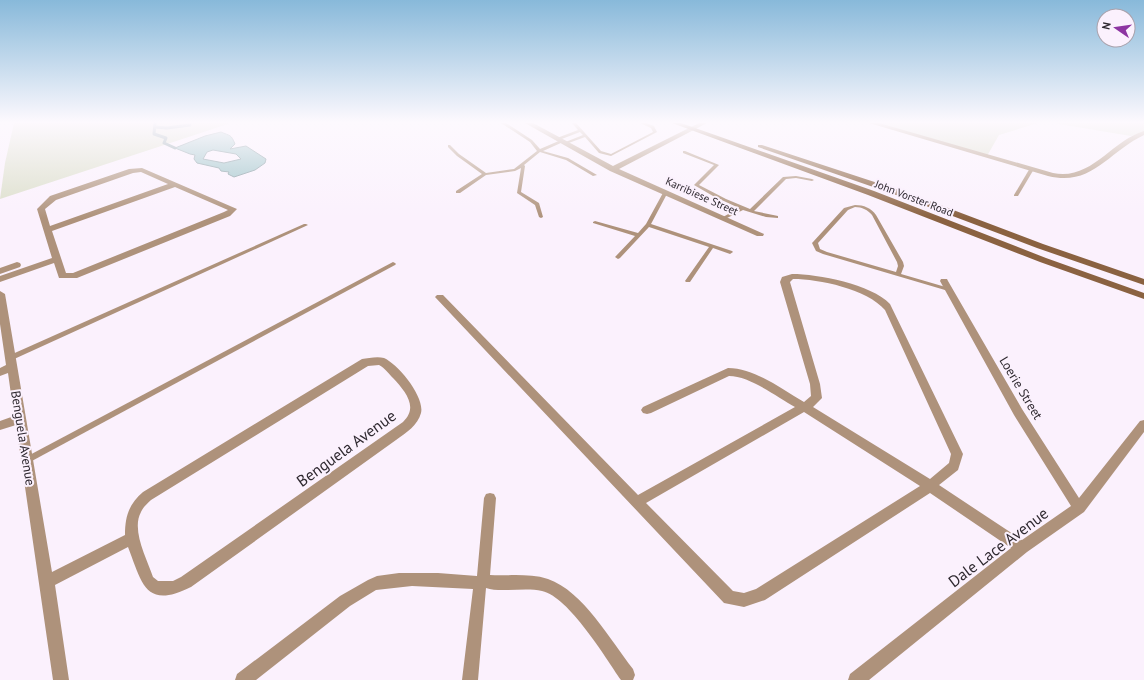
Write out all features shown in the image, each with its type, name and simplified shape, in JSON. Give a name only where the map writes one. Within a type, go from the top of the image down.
[{"type":"main road","name":"John Vorster Road","points":[[773,155],[1043,260],[1144,296]]},
{"type":"main road","name":"John Vorster Road","points":[[785,155],[908,196],[1040,246],[1144,282]]},
{"type":"street","name":"Karribiese Street","points":[[587,155],[613,169],[760,234]]},
{"type":"street","points":[[613,169],[643,155]]},
{"type":"street","points":[[980,155],[1032,170],[1060,176],[1074,176],[1086,171],[1108,155]]},
{"type":"street","points":[[137,170],[145,170],[155,177],[233,209],[227,214],[74,276],[62,276],[54,256],[48,230],[41,209],[54,198],[137,170]]},
{"type":"street","points":[[48,230],[175,184]]},
{"type":"street","points":[[0,271],[54,256]]},
{"type":"street","points":[[0,278],[54,256]]},
{"type":"street","points":[[440,297],[729,598],[744,600],[760,595],[930,486],[954,466],[957,454],[889,309],[871,295],[831,282],[804,276],[790,276],[787,277],[785,282],[817,394],[816,398],[637,502]]},
{"type":"street","name":"Loerie Street","points":[[945,285],[1018,412],[1079,508]]},
{"type":"street","name":"Benguela Avenue","points":[[0,294],[7,366],[20,419],[47,582],[61,680]]},
{"type":"street","name":"Benguela Avenue","points":[[381,361],[386,364],[416,400],[417,411],[415,416],[392,437],[192,578],[174,588],[155,588],[148,580],[132,538],[132,514],[136,507],[147,496],[366,362],[381,361]]},
{"type":"street","points":[[647,410],[728,372],[732,371],[745,375],[804,406],[930,486],[1022,548]]},
{"type":"street","points":[[0,426],[20,419]]},
{"type":"street","name":"Dale Lace Avenue","points":[[856,680],[1022,548],[1079,508],[1144,424]]},
{"type":"street","points":[[470,680],[482,582],[490,498]]},
{"type":"street","points":[[47,582],[132,538]]},
{"type":"street","points":[[243,680],[345,601],[372,585],[393,580],[532,583],[546,586],[559,592],[578,611],[627,675]]},
{"type":"lane","points":[[458,155],[485,174]]},
{"type":"lane","points":[[458,192],[485,174],[515,170],[523,166],[535,155]]},
{"type":"lane","points":[[552,155],[567,159],[595,175]]},
{"type":"lane","points":[[691,155],[717,165],[696,185],[743,208],[776,217]]},
{"type":"lane","points":[[523,166],[519,193],[537,204],[541,217]]},
{"type":"lane","points":[[1016,195],[1032,170]]},
{"type":"lane","points":[[751,211],[785,178],[796,177],[812,180]]},
{"type":"lane","points":[[618,257],[648,225],[666,192]]},
{"type":"lane","points":[[898,275],[901,266],[900,262],[874,214],[865,208],[855,206],[846,209],[815,243],[818,250],[825,253],[898,275],[945,285]]},
{"type":"lane","points":[[725,218],[743,208]]},
{"type":"lane","points":[[595,222],[639,235]]},
{"type":"lane","points":[[7,366],[306,225]]},
{"type":"lane","points":[[648,225],[730,252]]},
{"type":"lane","points":[[688,281],[711,247]]},
{"type":"lane","points":[[27,460],[393,264]]},
{"type":"green space","points":[[7,155],[135,155],[0,199]]},
{"type":"water","points":[[194,155],[205,155],[203,159],[224,163],[241,159],[237,155],[259,155],[266,159],[265,163],[255,170],[234,177],[228,174],[229,172],[221,171],[219,168],[197,163],[194,159],[195,155]]}]
